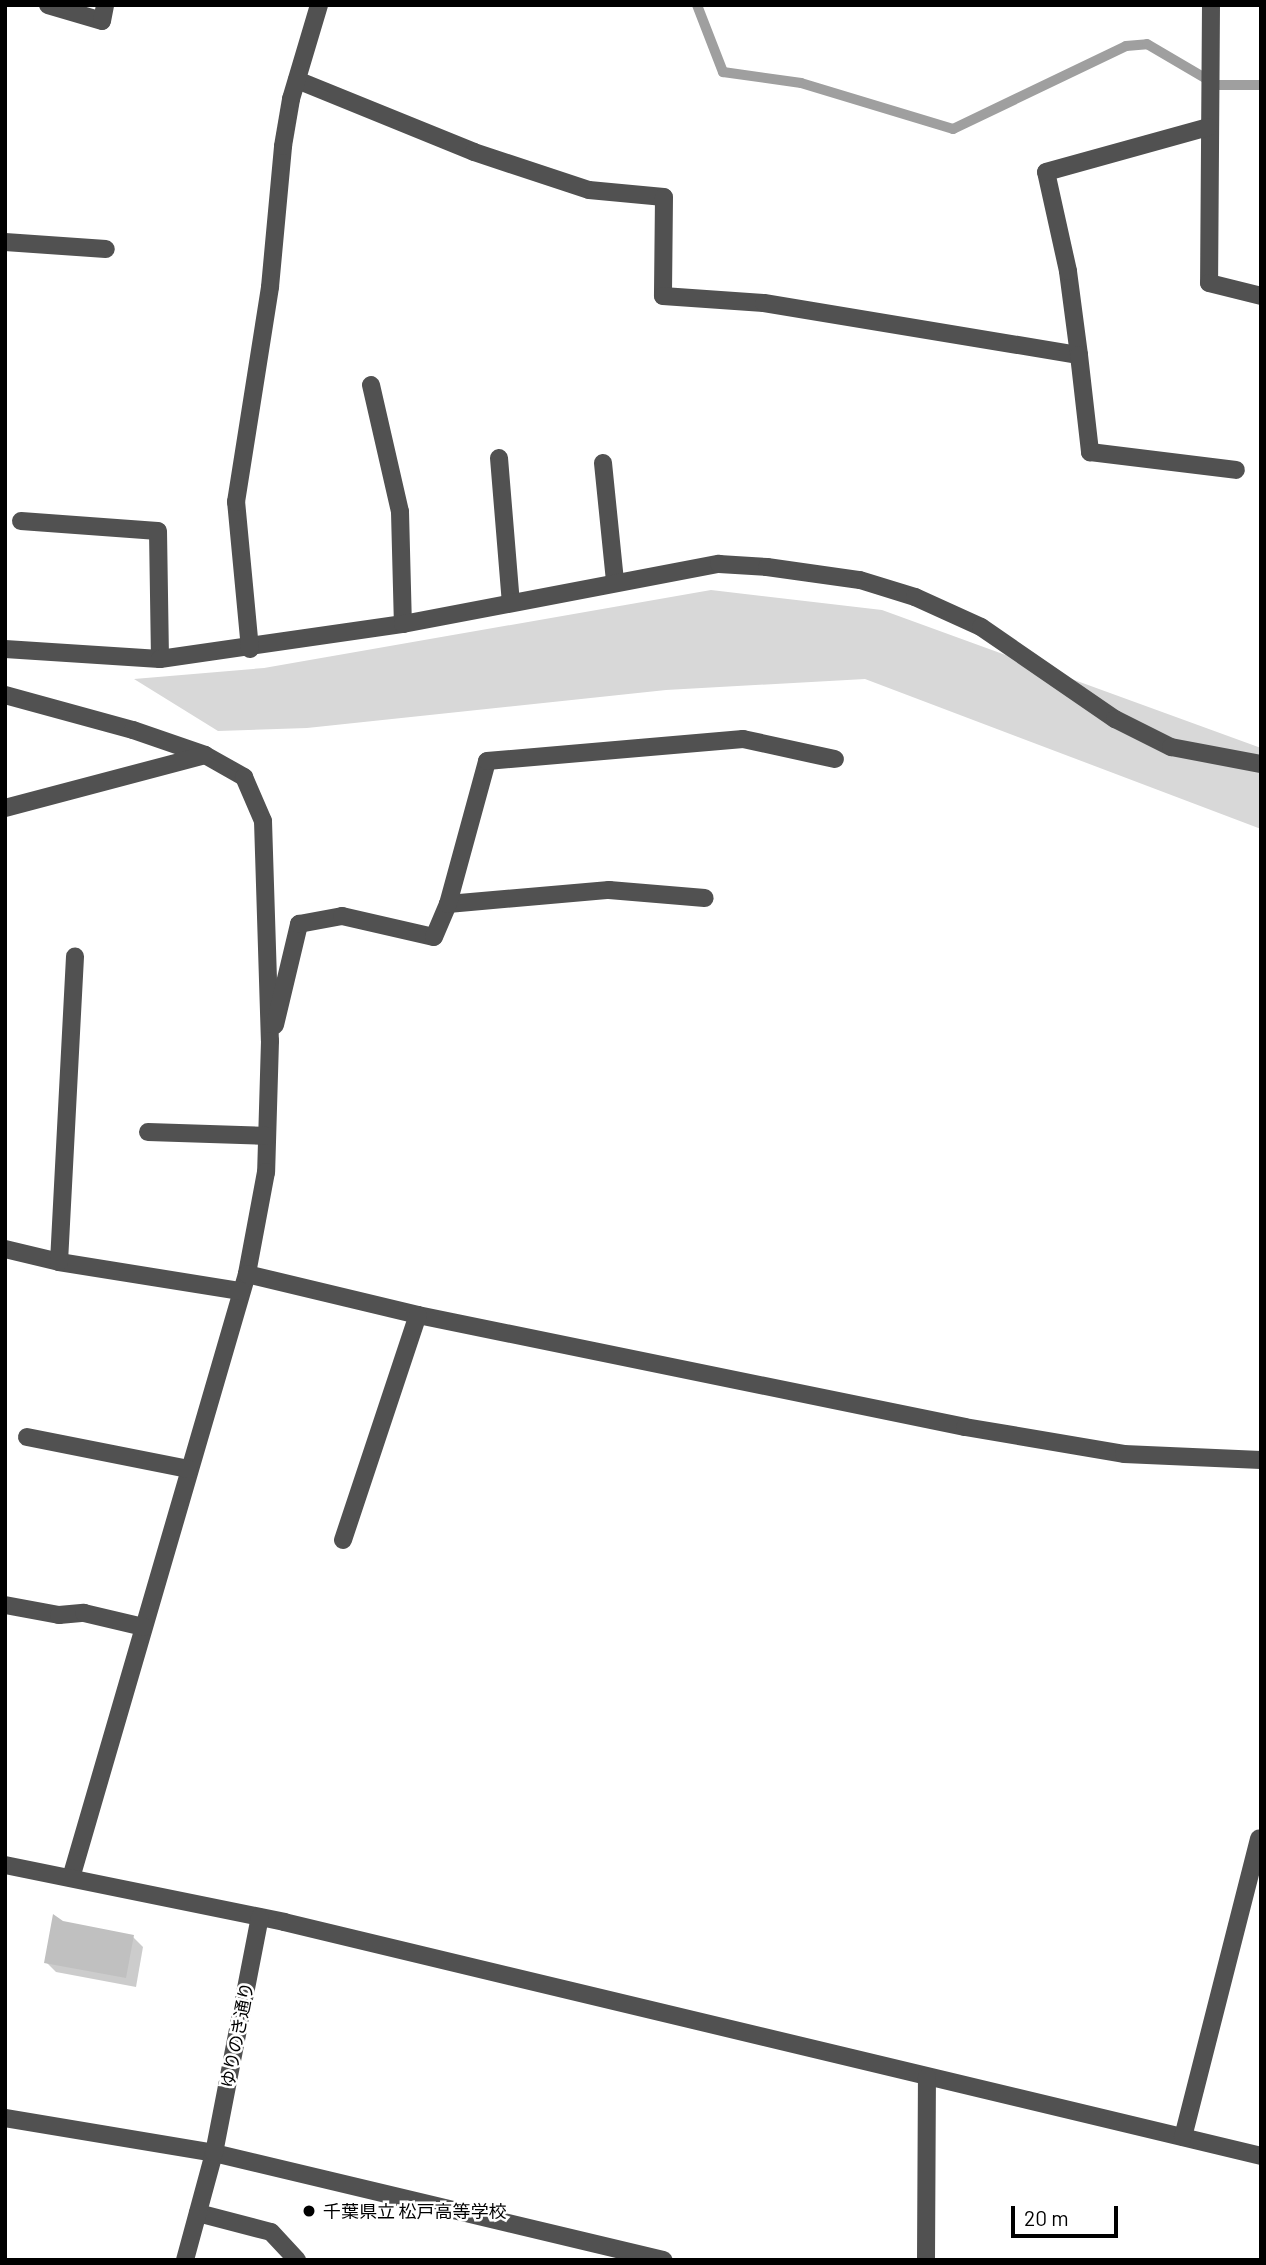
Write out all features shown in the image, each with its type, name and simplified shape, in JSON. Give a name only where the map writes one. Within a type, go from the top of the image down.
[{"type":"street","points":[[48,5],[102,21],[105,5]]},
{"type":"street","points":[[250,649],[236,502],[270,286],[283,146],[297,80],[319,5]]},
{"type":"street","points":[[1211,5],[1208,127],[1209,283],[1261,296]]},
{"type":"street","points":[[297,80],[474,152],[589,190],[664,197],[663,296],[764,303],[1079,355]]},
{"type":"street","points":[[1208,127],[1046,173],[1068,271],[1090,452],[1236,470]]},
{"type":"street","points":[[5,242],[106,249]]},
{"type":"street","points":[[371,385],[400,512],[403,624]]},
{"type":"street","points":[[499,458],[511,603]]},
{"type":"street","points":[[603,463],[615,581]]},
{"type":"street","points":[[20,521],[158,531],[160,659]]},
{"type":"street","points":[[5,649],[160,659],[250,649],[403,624],[615,581],[719,564],[860,580],[915,597],[981,627],[1115,719],[1171,747],[1261,764]]},
{"type":"street","points":[[5,695],[133,730],[205,755],[244,777],[263,821],[270,1041],[266,1172],[244,1282],[71,1878]]},
{"type":"street","points":[[270,1041],[299,924],[342,916],[434,937],[448,904],[487,761],[743,739],[835,759]]},
{"type":"street","points":[[5,808],[205,755]]},
{"type":"street","points":[[448,904],[609,890],[705,898]]},
{"type":"street","points":[[59,1262],[75,956]]},
{"type":"street","points":[[148,1132],[267,1136]]},
{"type":"street","points":[[5,1249],[59,1262],[244,1282],[965,1427],[1125,1454],[1261,1460]]},
{"type":"street","points":[[343,1540],[418,1315]]},
{"type":"street","points":[[27,1437],[189,1469]]},
{"type":"street","points":[[5,1605],[59,1615],[84,1613],[143,1627]]},
{"type":"street","points":[[1183,2137],[1259,1839]]},
{"type":"street","points":[[5,1865],[260,1917],[1261,2156]]},
{"type":"street","name":"ゆりのき通り","points":[[185,2260],[214,2153],[260,1917]]},
{"type":"street","points":[[926,2260],[927,2077]]},
{"type":"street","points":[[5,2118],[214,2153],[663,2260]]},
{"type":"street","points":[[198,2213],[271,2232],[297,2260]]},
{"type":"shaded area","points":[[711,590],[882,610],[1261,748],[1261,829],[865,679],[666,690],[307,728],[218,731],[134,679],[264,668]]},
{"type":"building","points":[[53,1914],[63,1921],[134,1935],[126,1978],[44,1963]]},
{"type":"waterway","points":[[697,5],[723,72],[801,83],[953,129],[1126,46],[1147,44],[1217,85],[1261,85]]},
{"type":"place","name":"千葉県立 松戸高等学校","points":[[309,2211]]}]
